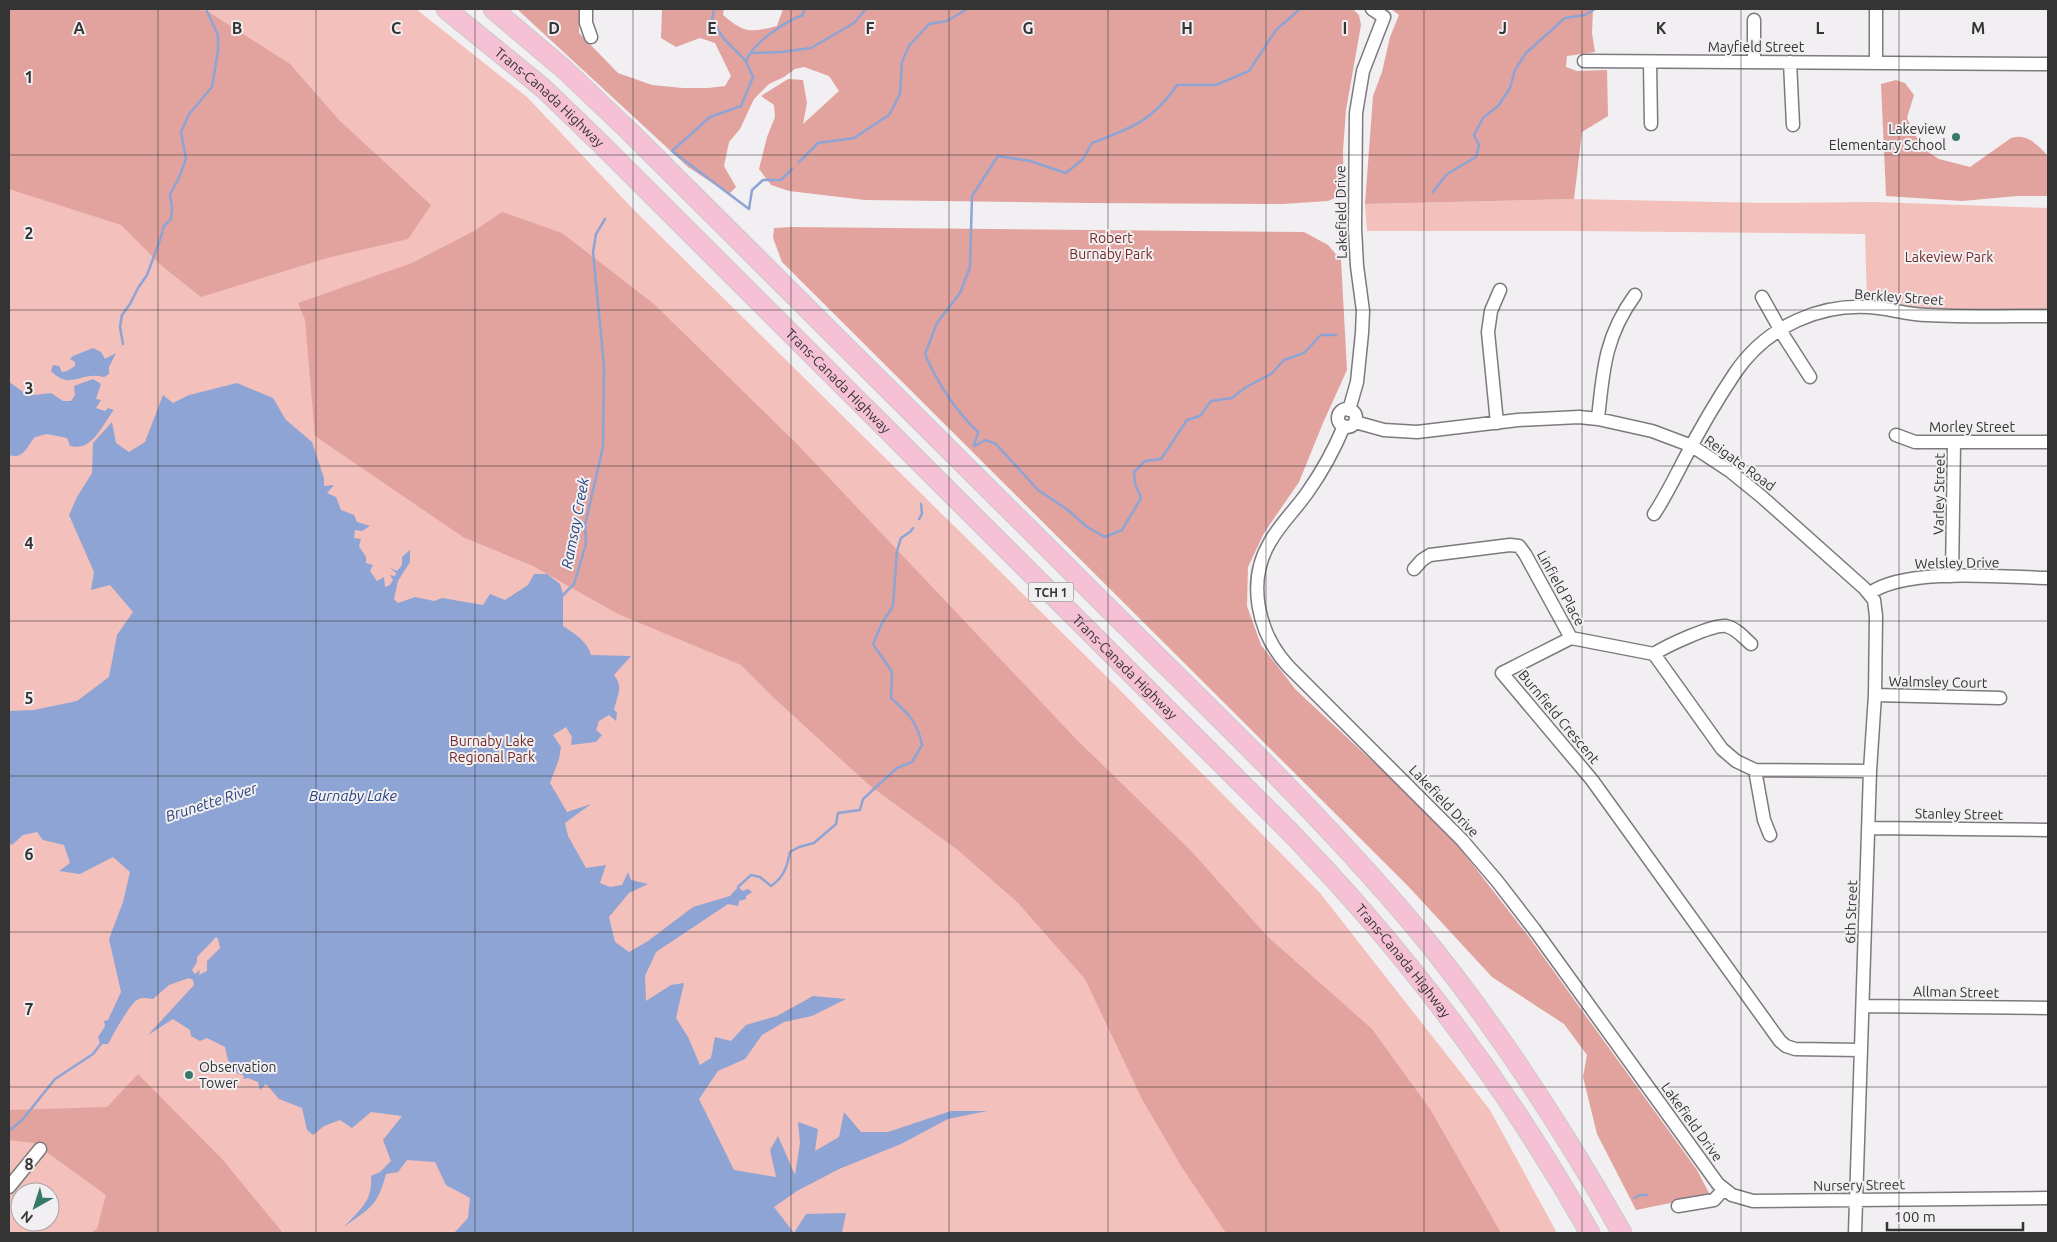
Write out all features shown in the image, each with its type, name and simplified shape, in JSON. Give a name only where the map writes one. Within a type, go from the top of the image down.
[{"type":"highway","name":"Trans-Canada Highway","points":[[446,9],[543,88],[599,142],[1295,836],[1366,914],[1442,1008],[1523,1120],[1590,1233]]},
{"type":"highway","name":"Trans-Canada Highway","points":[[493,9],[565,70],[628,130],[1248,748],[1362,866],[1416,929],[1475,1004],[1550,1112],[1622,1233]]},
{"type":"street","points":[[586,9],[586,23],[590,37]]},
{"type":"street","name":"Lakefield Drive","points":[[1372,9],[1384,17],[1363,71],[1356,113],[1355,228],[1357,266],[1363,311],[1357,382],[1349,410],[1355,414],[1316,480],[1273,536],[1264,554],[1257,584],[1262,621],[1270,641],[1288,666],[1462,840],[1497,880],[1724,1189]]},
{"type":"street","points":[[1876,9],[1876,63]]},
{"type":"street","points":[[1754,20],[1754,62]]},
{"type":"street","name":"Mayfield Street","points":[[1584,61],[2048,64]]},
{"type":"street","points":[[1650,62],[1651,124]]},
{"type":"street","points":[[1790,62],[1793,125]]},
{"type":"street","points":[[1497,423],[1488,332],[1491,311],[1500,290]]},
{"type":"street","points":[[1598,419],[1609,346],[1621,316],[1635,295]]},
{"type":"street","points":[[1762,297],[1810,377]]},
{"type":"street","name":"Berkley Street","points":[[1654,514],[1664,500],[1692,446],[1742,363],[1765,340],[1780,329],[1817,312],[1849,308],[1877,308],[1927,315],[2048,316]]},
{"type":"street","name":"Reigate Road","points":[[1350,424],[1384,430],[1417,432],[1557,417],[1598,419],[1637,426],[1692,446],[1745,482],[1870,593]]},
{"type":"street","name":"Morley Street","points":[[1896,435],[1915,442],[2048,442]]},
{"type":"street","name":"Varley Street","points":[[1952,576],[1954,442]]},
{"type":"street","name":"Linfield Place","points":[[1414,570],[1422,560],[1430,555],[1510,545],[1518,546],[1525,554],[1571,638]]},
{"type":"street","name":"Welsley Drive","points":[[1870,593],[1880,587],[1908,580],[1952,576],[2048,578]]},
{"type":"street","name":"6th Street","points":[[1854,1233],[1870,771],[1875,695],[1876,616],[1875,602],[1870,593]]},
{"type":"street","points":[[1654,654],[1662,648],[1720,626],[1732,629],[1751,644]]},
{"type":"street","points":[[1571,638],[1654,654],[1722,749],[1736,761],[1755,770],[1870,771]]},
{"type":"street","name":"Burnfield Crescent","points":[[1571,638],[1502,673],[1592,780],[1780,1040],[1786,1046],[1795,1049],[1861,1050]]},
{"type":"street","name":"Walmsley Court","points":[[1875,695],[2000,698]]},
{"type":"street","points":[[1755,770],[1764,820],[1770,835]]},
{"type":"street","name":"Stanley Street","points":[[1869,828],[2048,830]]},
{"type":"street","name":"Allman Street","points":[[1863,1006],[2048,1008]]},
{"type":"street","points":[[9,1187],[40,1149]]},
{"type":"street","points":[[1678,1206],[1714,1200],[1724,1189]]},
{"type":"street","name":"Nursery Street","points":[[1724,1189],[1735,1197],[1753,1201],[2048,1198]]},
{"type":"green space","name":"Burnaby Lake Regional Park","points":[[9,9],[416,9],[527,97],[634,210],[1105,675],[1320,893],[1490,1110],[1557,1233],[9,1233]]},
{"type":"green space","points":[[9,9],[184,9],[207,11],[290,64],[339,120],[431,205],[408,239],[327,258],[201,297],[162,266],[121,225],[9,189]]},
{"type":"green space","points":[[517,9],[579,9],[579,33],[618,73],[652,85],[708,88],[725,86],[731,76],[715,43],[700,38],[676,47],[661,38],[662,9],[724,9],[723,15],[736,25],[748,30],[760,30],[777,26],[783,9],[1353,9],[1359,15],[1361,25],[1346,110],[1343,151],[1344,194],[1328,201],[1283,204],[1086,203],[865,200],[789,191],[771,185],[759,169],[767,137],[775,117],[774,105],[761,96],[788,79],[803,80],[807,103],[803,124],[839,91],[829,76],[804,67],[795,69],[769,84],[754,99],[740,129],[729,142],[724,166],[736,187],[729,194],[688,167]]},
{"type":"green space","points":[[1391,9],[1593,9],[1592,33],[1595,52],[1567,56],[1566,67],[1577,71],[1607,70],[1608,116],[1582,132],[1574,199],[1365,204],[1373,96],[1382,72],[1390,37],[1399,15]]},
{"type":"green space","points":[[1896,80],[1905,83],[1914,95],[1907,118],[1922,148],[1939,159],[1970,167],[2011,138],[2022,137],[2032,141],[2048,156],[2048,196],[2017,196],[1962,201],[1886,196],[1881,84]]},
{"type":"green space","name":"Lakeview Park","points":[[1574,199],[1765,203],[1874,202],[2048,208],[2048,310],[1922,309],[1867,302],[1865,234],[1367,231],[1365,204]]},
{"type":"green space","points":[[502,212],[562,233],[654,304],[798,445],[1076,739],[1192,852],[1267,936],[1372,1029],[1430,1109],[1501,1233],[1226,1233],[1181,1166],[1142,1099],[1085,979],[1018,903],[959,851],[869,785],[741,665],[618,614],[533,566],[463,537],[315,436],[305,320],[298,303],[412,263],[474,231]]},
{"type":"green space","name":"Robert Burnaby Park","points":[[774,228],[1304,232],[1328,245],[1341,260],[1347,370],[1299,482],[1264,533],[1248,567],[1247,606],[1261,645],[1296,690],[1397,784],[1456,843],[1529,937],[1697,1170],[1710,1195],[1636,1210],[1597,1134],[1583,1077],[1587,1055],[1564,1024],[1492,977],[1407,885],[782,262],[773,238]]},
{"type":"green space","points":[[138,1074],[222,1159],[283,1233],[91,1233],[97,1229],[106,1195],[34,1143],[9,1140],[9,1110],[107,1107]]},
{"type":"water","points":[[93,348],[101,352],[105,359],[116,353],[109,367],[109,374],[104,377],[88,376],[64,380],[51,371],[53,365],[59,366],[62,372],[67,371],[75,366],[75,362],[70,359],[73,356]]},
{"type":"water","points":[[93,379],[101,384],[96,399],[101,400],[96,408],[105,411],[108,408],[114,410],[91,441],[78,447],[70,446],[67,438],[47,434],[35,437],[22,454],[18,456],[9,455],[9,382],[22,391],[34,395],[51,393],[63,401],[71,401],[75,395],[74,386]]},
{"type":"water","name":"Burnaby Lake","points":[[237,383],[273,398],[286,420],[312,442],[324,478],[324,486],[334,485],[327,493],[336,497],[341,510],[354,515],[357,522],[370,526],[362,531],[355,530],[354,538],[361,539],[359,546],[366,557],[366,563],[373,565],[370,571],[377,581],[384,577],[385,587],[390,585],[393,580],[390,575],[395,576],[396,573],[390,568],[397,571],[402,565],[402,557],[410,550],[410,562],[398,581],[394,599],[398,603],[415,597],[434,601],[442,598],[483,605],[490,594],[505,600],[528,585],[534,574],[547,574],[560,584],[563,594],[563,626],[584,642],[591,655],[631,656],[614,675],[619,684],[614,710],[617,712],[616,721],[609,715],[599,721],[596,730],[602,735],[596,742],[571,745],[572,737],[566,727],[553,735],[561,747],[559,759],[550,783],[567,812],[591,804],[565,823],[568,836],[586,868],[606,865],[600,883],[610,887],[622,885],[628,872],[631,880],[648,884],[629,893],[609,917],[615,942],[629,952],[648,941],[693,907],[730,896],[738,887],[743,891],[748,889],[752,892],[746,896],[746,899],[739,901],[738,906],[728,904],[656,952],[645,976],[646,1001],[671,985],[684,983],[676,1018],[688,1037],[700,1065],[711,1058],[715,1037],[731,1041],[746,1025],[777,1016],[813,996],[846,999],[812,1016],[784,1022],[762,1035],[745,1059],[718,1071],[699,1099],[734,1170],[776,1177],[770,1150],[778,1136],[795,1175],[800,1143],[798,1122],[818,1129],[815,1151],[839,1137],[844,1112],[861,1132],[888,1132],[951,1111],[987,1111],[948,1119],[901,1144],[839,1169],[797,1191],[774,1207],[794,1233],[454,1233],[468,1218],[470,1198],[446,1185],[435,1162],[407,1160],[398,1172],[386,1174],[376,1200],[361,1215],[344,1227],[368,1198],[371,1176],[380,1172],[391,1161],[383,1140],[402,1116],[371,1112],[352,1128],[340,1120],[324,1126],[313,1135],[307,1130],[302,1108],[279,1099],[266,1084],[260,1090],[258,1082],[248,1078],[244,1079],[243,1075],[238,1074],[228,1060],[225,1047],[207,1038],[200,1041],[191,1036],[190,1030],[173,1019],[148,1035],[194,985],[193,980],[189,978],[169,985],[153,999],[143,998],[137,1000],[108,1044],[100,1044],[98,1037],[105,1026],[104,1021],[108,1020],[121,992],[109,939],[123,902],[130,872],[113,857],[80,874],[59,871],[70,863],[64,845],[43,840],[37,832],[23,835],[12,845],[9,843],[9,711],[34,710],[77,701],[109,677],[117,635],[133,612],[110,585],[91,590],[94,572],[69,515],[77,497],[92,473],[93,443],[112,422],[116,443],[129,452],[145,442],[163,395],[173,403],[189,395]],"holes":[[[216,937],[220,948],[207,961],[207,971],[199,975],[200,970],[195,974],[192,970],[197,962],[197,957]]]},
{"type":"water","points":[[846,1213],[842,1233],[794,1233],[806,1214]]},
{"type":"waterway","points":[[123,344],[120,327],[122,315],[147,275],[164,226],[171,219],[170,194],[186,159],[181,132],[189,114],[212,87],[218,51],[218,35],[206,9]]},
{"type":"waterway","points":[[714,9],[712,21],[724,39],[746,61]]},
{"type":"waterway","name":"Ramsay Creek","points":[[792,169],[781,180],[763,180],[752,190],[749,209],[672,151],[710,117],[741,106],[753,77],[746,61],[750,54],[770,34],[787,22],[803,15],[804,9]]},
{"type":"waterway","points":[[751,53],[782,52],[811,48],[854,23],[866,9]]},
{"type":"waterway","points":[[799,162],[818,143],[854,138],[889,115],[900,94],[902,62],[909,46],[929,24],[947,21],[967,9]]},
{"type":"waterway","points":[[974,446],[978,432],[948,396],[925,354],[937,323],[960,293],[970,267],[972,196],[998,156],[1030,161],[1066,173],[1083,159],[1092,143],[1140,122],[1159,107],[1177,85],[1216,85],[1249,71],[1276,30],[1300,9]]},
{"type":"waterway","points":[[1433,192],[1447,174],[1476,157],[1479,145],[1474,135],[1483,118],[1499,105],[1510,88],[1515,70],[1526,53],[1565,18],[1585,15],[1595,9]]},
{"type":"waterway","name":"Ramsay Creek","points":[[561,597],[574,584],[586,544],[585,525],[603,447],[604,366],[593,252],[596,234],[605,219]]},
{"type":"waterway","points":[[975,446],[985,440],[996,444],[1038,490],[1068,510],[1087,527],[1105,537],[1122,530],[1141,498],[1135,484],[1134,472],[1145,461],[1161,459],[1187,420],[1200,416],[1211,401],[1232,398],[1246,387],[1271,374],[1284,360],[1304,353],[1321,335],[1336,335]]},
{"type":"waterway","points":[[919,519],[922,514],[921,504]]},
{"type":"waterway","points":[[738,887],[751,875],[760,877],[771,886],[784,871],[790,852],[799,847],[814,843],[836,824],[838,813],[860,810],[863,799],[897,768],[912,762],[922,745],[915,724],[891,698],[892,672],[873,644],[882,623],[893,606],[897,551],[901,538],[913,528]]},
{"type":"waterway","points":[[9,1131],[23,1119],[55,1079],[93,1054],[103,1041]]},
{"type":"waterway","points":[[1634,1198],[1640,1195],[1647,1195]]},
{"type":"place","name":"Lakeview Elementary School","points":[[1956,137]]},
{"type":"place","name":"Observation Tower","points":[[189,1075]]},
{"type":"water label","name":"Brunette River","points":[[211,802]]}]
